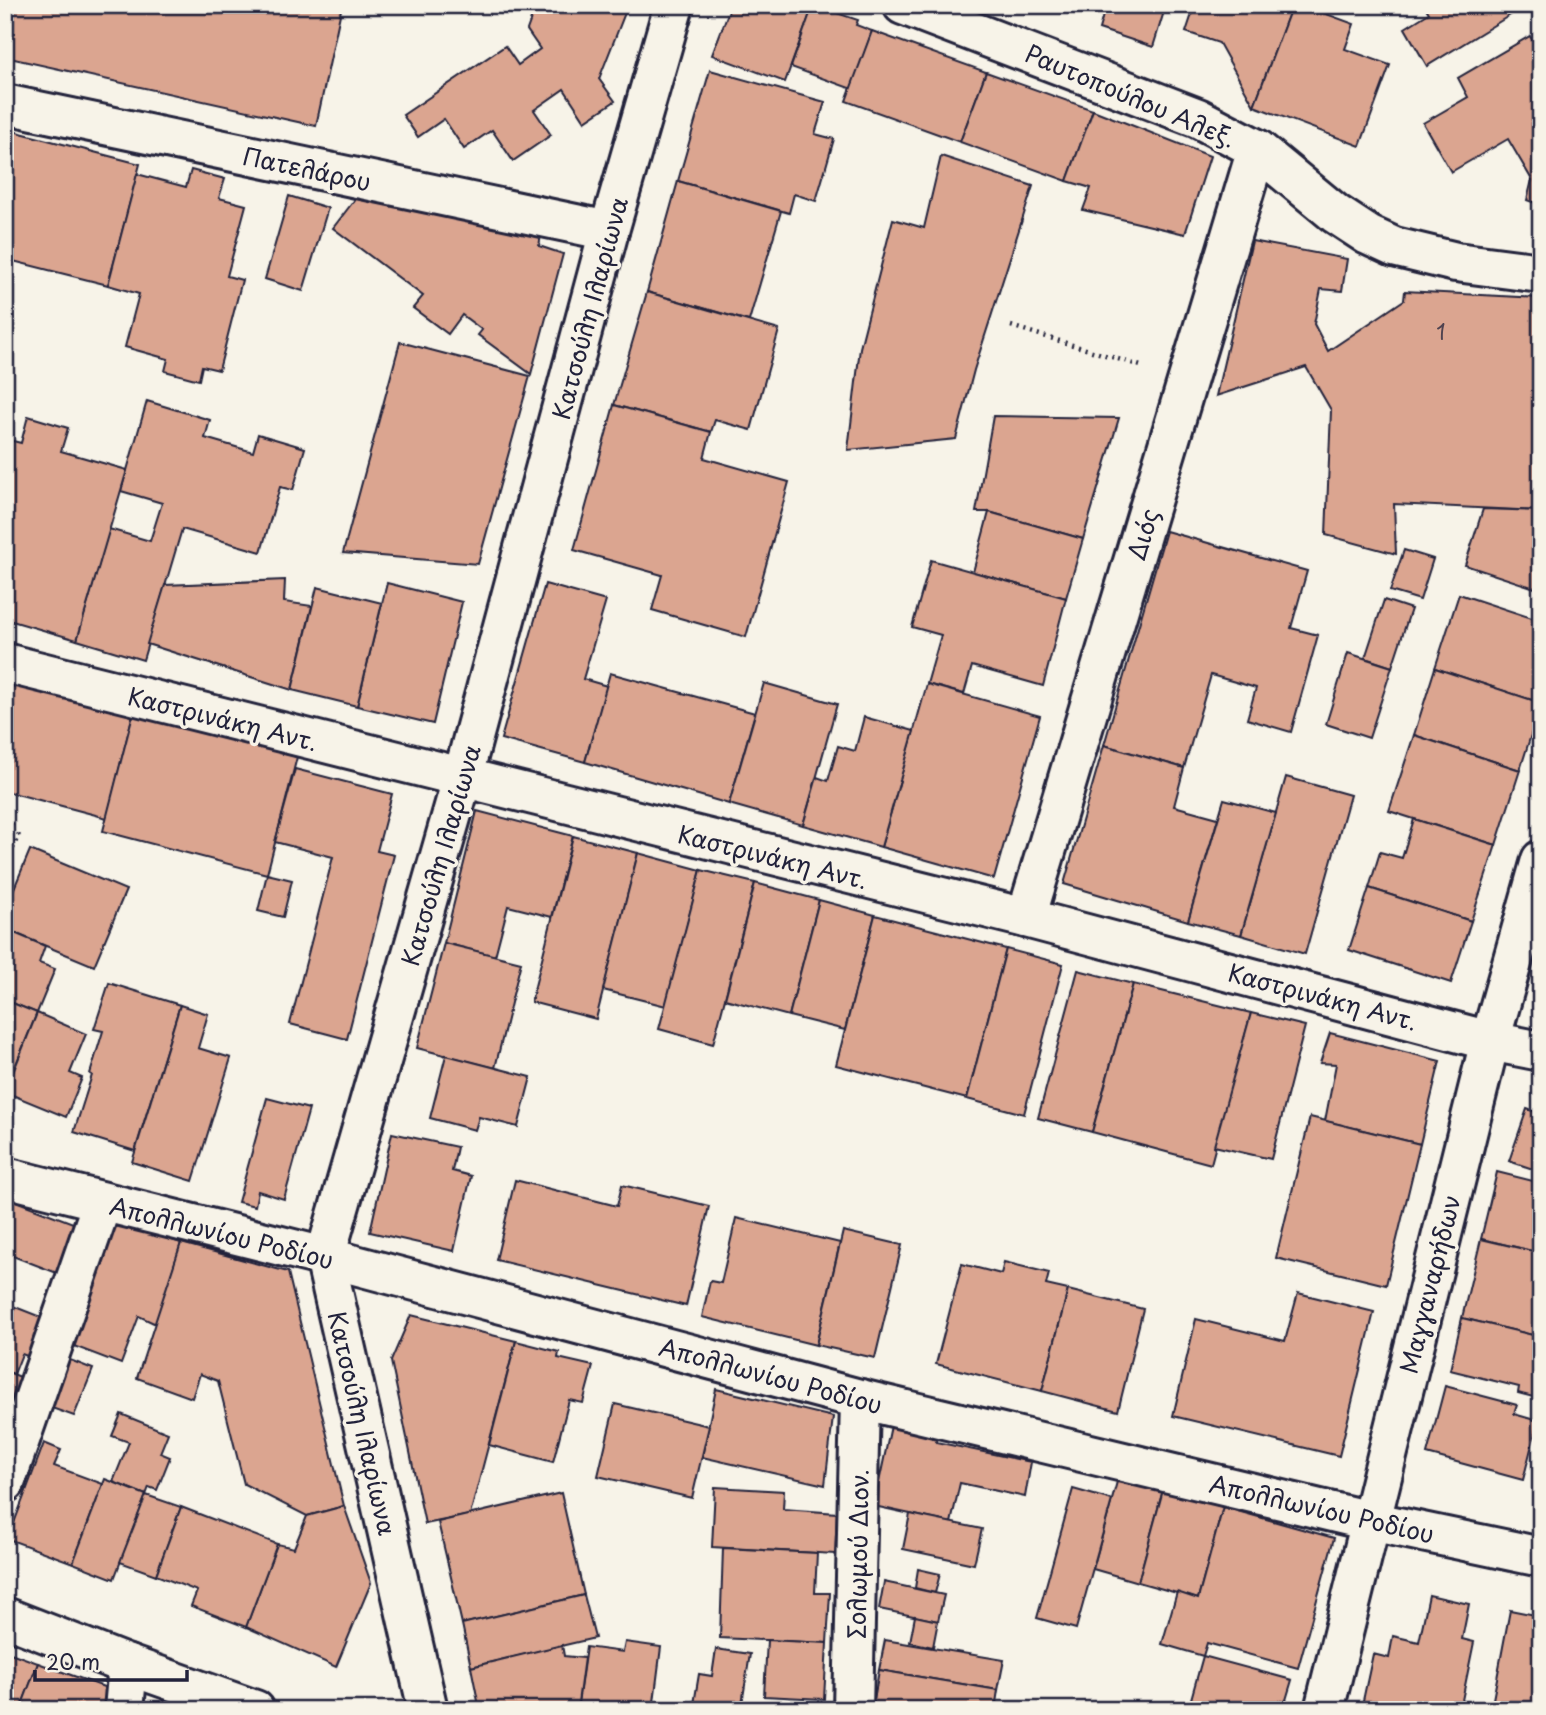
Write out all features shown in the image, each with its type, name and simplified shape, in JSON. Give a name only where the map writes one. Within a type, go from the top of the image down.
[{"type":"street","name":"Κατσούλη Ιλαρίωνα","points":[[428,1710],[326,1257],[462,779],[609,231],[674,5]]},
{"type":"street","name":"Ραυτοπούλου Αλεξ.","points":[[903,5],[1198,118],[1257,149],[1336,214],[1368,235],[1394,247],[1456,262],[1541,273]]},
{"type":"street","name":"Πατελάρου","points":[[5,104],[609,231]]},
{"type":"street","name":"Διός","points":[[1026,918],[1257,149]]},
{"type":"street","name":"Καστρινάκη Αντ.","points":[[5,663],[1026,918],[1490,1041],[1541,1051]]},
{"type":"street","name":"Μαγγαναρήδων","points":[[1324,1710],[1490,1041],[1541,860]]},
{"type":"street","name":"Απολλωνίου Ροδίου","points":[[5,1177],[326,1257],[860,1399],[1370,1521],[1541,1557]]},
{"type":"street","points":[[5,1483],[102,1203]]},
{"type":"street","name":"Σολωμού Διον.","points":[[853,1710],[860,1399]]},
{"type":"street","points":[[5,1618],[255,1710]]},
{"type":"street","points":[[124,1710],[128,1665]]},
{"type":"path","points":[[1011,326],[1188,381]]},
{"type":"path","points":[[5,868],[20,831]]},
{"type":"building","points":[[5,5],[342,5],[316,126],[5,57]]},
{"type":"building","points":[[536,5],[628,5],[599,79],[615,101],[585,121],[564,89],[534,110],[551,135],[513,161],[492,130],[464,149],[444,119],[418,137],[403,115],[505,46],[518,65],[540,49],[527,30]]},
{"type":"building","points":[[731,5],[786,5],[810,14],[785,82],[712,55]]},
{"type":"building","points":[[813,5],[858,20],[856,25],[872,31],[852,89],[791,67]]},
{"type":"building","points":[[1106,5],[1166,5],[1153,47],[1099,29]]},
{"type":"building","points":[[1195,5],[1292,5],[1254,106],[1219,43],[1186,32]]},
{"type":"building","points":[[1292,5],[1302,5],[1354,24],[1345,49],[1390,65],[1360,146],[1254,106]]},
{"type":"building","points":[[1424,5],[1507,5],[1512,14],[1427,66],[1405,28],[1429,13]]},
{"type":"building","points":[[872,31],[986,72],[960,142],[846,101]]},
{"type":"building","points":[[1530,36],[1541,56],[1541,205],[1527,200],[1532,180],[1508,139],[1451,172],[1423,123],[1468,97],[1458,78]]},
{"type":"building","points":[[710,70],[825,102],[815,134],[834,139],[816,201],[794,194],[789,213],[678,181]]},
{"type":"building","points":[[986,72],[1093,110],[1067,181],[960,142]]},
{"type":"building","points":[[1093,110],[1210,156],[1185,234],[1083,210],[1091,188],[1067,181]]},
{"type":"building","points":[[5,129],[140,164],[108,285],[5,259]]},
{"type":"building","points":[[941,156],[1033,186],[974,370],[956,439],[848,450],[860,348],[893,219],[924,228]]},
{"type":"building","points":[[191,170],[225,179],[219,198],[246,205],[227,276],[242,280],[219,370],[202,366],[199,380],[165,371],[168,359],[125,347],[139,294],[108,285],[137,174],[186,187]]},
{"type":"building","points":[[678,181],[781,211],[749,321],[647,292]]},
{"type":"building","points":[[289,196],[328,208],[303,291],[265,279]]},
{"type":"building","points":[[356,198],[541,235],[539,246],[563,254],[531,374],[478,335],[482,330],[462,315],[448,334],[413,308],[423,296],[333,228]]},
{"type":"building","points":[[1252,241],[1347,259],[1342,291],[1321,289],[1314,324],[1328,351],[1404,300],[1405,291],[1541,298],[1541,511],[1394,504],[1396,554],[1326,535],[1331,410],[1306,367],[1216,396]]},
{"type":"building","points":[[647,292],[779,330],[751,430],[715,420],[711,432],[614,405]]},
{"type":"building","points":[[400,342],[530,376],[478,564],[343,553]]},
{"type":"building","points":[[147,401],[210,420],[205,438],[253,452],[258,434],[305,448],[293,490],[280,487],[261,552],[182,529],[143,660],[77,640],[109,529],[150,541],[162,503],[121,491]]},
{"type":"building","points":[[614,405],[711,432],[704,458],[789,482],[746,637],[652,610],[662,575],[574,550]]},
{"type":"building","points":[[28,416],[68,428],[61,451],[127,470],[77,640],[5,619],[5,439],[21,443]]},
{"type":"building","points":[[993,416],[1119,418],[1083,539],[989,512],[976,512]]},
{"type":"building","points":[[1483,509],[1541,511],[1541,590],[1465,565]]},
{"type":"building","points":[[989,512],[1083,539],[1066,598],[973,572]]},
{"type":"building","points":[[1166,531],[1307,571],[1291,628],[1318,635],[1291,732],[1247,719],[1256,688],[1211,675],[1184,768],[1104,745]]},
{"type":"building","points":[[1404,550],[1433,559],[1420,600],[1390,591]]},
{"type":"building","points":[[931,560],[1066,598],[1043,686],[972,666],[964,694],[927,684],[941,635],[912,627]]},
{"type":"building","points":[[285,580],[284,602],[312,606],[292,690],[147,644],[165,585]]},
{"type":"building","points":[[387,583],[462,602],[433,724],[357,706]]},
{"type":"building","points":[[545,584],[606,601],[583,679],[607,686],[585,762],[501,739]]},
{"type":"building","points":[[317,587],[382,603],[357,706],[292,690]]},
{"type":"building","points":[[1459,594],[1541,621],[1541,703],[1435,668]]},
{"type":"building","points":[[1384,600],[1411,609],[1392,667],[1365,658]]},
{"type":"building","points":[[1348,653],[1392,667],[1369,738],[1326,724]]},
{"type":"building","points":[[1435,668],[1541,703],[1520,770],[1414,735]]},
{"type":"building","points":[[610,673],[755,713],[729,804],[585,762]]},
{"type":"building","points":[[5,680],[133,714],[107,818],[5,791]]},
{"type":"building","points":[[764,683],[837,704],[803,825],[729,804]]},
{"type":"building","points":[[927,684],[1040,716],[994,879],[881,847]]},
{"type":"building","points":[[133,714],[297,757],[267,874],[103,831]]},
{"type":"building","points":[[864,717],[914,731],[881,847],[803,825],[817,777],[828,781],[838,746],[855,751]]},
{"type":"building","points":[[1414,735],[1520,770],[1496,845],[1389,811]]},
{"type":"building","points":[[1104,745],[1184,768],[1174,806],[1218,818],[1188,921],[1064,884]]},
{"type":"building","points":[[295,769],[392,794],[377,851],[394,855],[347,1039],[290,1024],[333,857],[275,842]]},
{"type":"building","points":[[1286,777],[1350,795],[1305,954],[1241,935]]},
{"type":"building","points":[[1224,799],[1276,813],[1241,935],[1188,921]]},
{"type":"building","points":[[477,811],[573,836],[552,917],[508,906],[495,956],[444,943]]},
{"type":"building","points":[[5,819],[13,823],[5,844]]},
{"type":"building","points":[[1414,819],[1496,845],[1471,921],[1369,888],[1380,852],[1402,858]]},
{"type":"building","points":[[573,836],[638,853],[596,1019],[531,1002]]},
{"type":"building","points":[[30,850],[126,890],[94,966],[5,929],[5,910]]},
{"type":"building","points":[[638,853],[701,870],[666,1006],[603,990]]},
{"type":"building","points":[[701,870],[755,883],[713,1044],[659,1029]]},
{"type":"building","points":[[267,874],[292,880],[283,917],[258,911]]},
{"type":"building","points":[[755,883],[819,900],[789,1016],[725,999]]},
{"type":"building","points":[[1369,888],[1471,921],[1451,983],[1349,950]]},
{"type":"building","points":[[819,900],[875,915],[845,1030],[789,1016]]},
{"type":"building","points":[[875,915],[1006,949],[967,1099],[836,1065]]},
{"type":"building","points":[[5,929],[45,946],[39,963],[55,969],[37,1013],[5,1000]]},
{"type":"building","points":[[444,943],[521,962],[495,1068],[417,1048]]},
{"type":"building","points":[[1006,949],[1063,964],[1024,1114],[967,1099]]},
{"type":"building","points":[[1078,970],[1133,984],[1092,1132],[1038,1118]]},
{"type":"building","points":[[109,983],[180,1005],[135,1151],[74,1132],[103,1031],[94,1029]]},
{"type":"building","points":[[1133,984],[1251,1013],[1211,1164],[1092,1132]]},
{"type":"building","points":[[5,1000],[37,1013],[5,1091]]},
{"type":"building","points":[[180,1005],[208,1014],[198,1048],[231,1058],[193,1181],[132,1162]]},
{"type":"building","points":[[37,1013],[86,1034],[70,1073],[82,1078],[66,1117],[5,1092]]},
{"type":"building","points":[[1251,1013],[1305,1026],[1271,1159],[1214,1146]]},
{"type":"building","points":[[1330,1033],[1440,1061],[1420,1144],[1325,1121],[1336,1064],[1320,1063]]},
{"type":"building","points":[[446,1055],[531,1077],[518,1127],[479,1117],[475,1130],[430,1118]]},
{"type":"building","points":[[267,1098],[309,1109],[284,1199],[258,1191],[255,1206],[238,1202]]},
{"type":"building","points":[[1527,1109],[1541,1114],[1541,1154],[1536,1170],[1509,1161]]},
{"type":"building","points":[[1310,1117],[1420,1144],[1386,1285],[1276,1258]]},
{"type":"building","points":[[392,1133],[457,1147],[452,1171],[471,1176],[454,1251],[370,1232]]},
{"type":"building","points":[[1497,1172],[1541,1183],[1541,1253],[1481,1239]]},
{"type":"building","points":[[515,1180],[617,1206],[622,1185],[709,1206],[686,1306],[496,1260]]},
{"type":"building","points":[[5,1197],[81,1226],[62,1275],[5,1253]]},
{"type":"building","points":[[736,1218],[840,1243],[816,1345],[702,1317],[710,1281],[721,1283]]},
{"type":"building","points":[[113,1221],[181,1243],[156,1324],[139,1316],[121,1364],[71,1345]]},
{"type":"building","points":[[843,1231],[902,1245],[875,1358],[816,1345]]},
{"type":"building","points":[[1481,1239],[1541,1253],[1541,1337],[1462,1318]]},
{"type":"building","points":[[181,1243],[288,1272],[344,1506],[307,1516],[244,1484],[218,1381],[200,1374],[192,1398],[137,1378]]},
{"type":"building","points":[[1004,1262],[1049,1273],[1046,1285],[1068,1290],[1042,1391],[936,1364],[962,1264],[1001,1274]]},
{"type":"building","points":[[1068,1290],[1143,1309],[1118,1411],[1042,1391]]},
{"type":"building","points":[[1298,1293],[1374,1312],[1339,1456],[1173,1416],[1196,1319],[1285,1341]]},
{"type":"building","points":[[5,1303],[51,1321],[37,1360],[22,1354],[14,1374],[5,1371]]},
{"type":"building","points":[[411,1315],[516,1341],[470,1515],[425,1524],[391,1361]]},
{"type":"building","points":[[1462,1318],[1541,1337],[1541,1399],[1518,1393],[1519,1387],[1450,1370]]},
{"type":"building","points":[[516,1341],[559,1352],[558,1358],[593,1366],[583,1403],[569,1400],[553,1462],[489,1445]]},
{"type":"building","points":[[65,1358],[93,1369],[74,1416],[46,1406]]},
{"type":"building","points":[[5,1371],[31,1381],[5,1429]]},
{"type":"building","points":[[1445,1386],[1517,1405],[1514,1414],[1538,1421],[1523,1480],[1427,1454]]},
{"type":"building","points":[[716,1389],[833,1417],[825,1485],[702,1457]]},
{"type":"building","points":[[615,1404],[709,1426],[692,1498],[598,1476]]},
{"type":"building","points":[[121,1414],[168,1433],[160,1453],[170,1457],[157,1490],[149,1487],[146,1495],[113,1482],[129,1442],[112,1436]]},
{"type":"building","points":[[892,1421],[938,1430],[936,1442],[1031,1462],[1025,1497],[960,1483],[951,1523],[874,1506]]},
{"type":"building","points":[[44,1443],[61,1450],[54,1466],[103,1484],[73,1563],[8,1539]]},
{"type":"building","points":[[1118,1478],[1163,1490],[1138,1582],[1093,1569]]},
{"type":"building","points":[[105,1479],[146,1495],[114,1579],[73,1563]]},
{"type":"building","points":[[715,1487],[784,1491],[783,1509],[837,1513],[835,1554],[712,1547]]},
{"type":"building","points":[[1073,1489],[1112,1500],[1076,1629],[1037,1618]]},
{"type":"building","points":[[1163,1490],[1223,1507],[1198,1599],[1138,1582]]},
{"type":"building","points":[[561,1493],[584,1595],[462,1624],[438,1522]]},
{"type":"building","points":[[146,1495],[181,1507],[156,1575],[120,1562]]},
{"type":"building","points":[[344,1506],[371,1583],[336,1667],[246,1627],[277,1544],[294,1548],[307,1516]]},
{"type":"building","points":[[181,1507],[277,1544],[246,1627],[191,1606],[197,1591],[156,1575]]},
{"type":"building","points":[[1223,1507],[1334,1538],[1298,1668],[1207,1643],[1203,1656],[1162,1644],[1177,1592],[1198,1599]]},
{"type":"building","points":[[910,1514],[982,1529],[974,1564],[903,1549]]},
{"type":"building","points":[[723,1548],[817,1553],[815,1593],[830,1593],[827,1643],[720,1638]]},
{"type":"building","points":[[918,1569],[940,1574],[935,1593],[915,1588]]},
{"type":"building","points":[[884,1582],[944,1595],[938,1621],[879,1609]]},
{"type":"building","points":[[584,1595],[595,1638],[471,1667],[462,1624]]},
{"type":"building","points":[[1429,1595],[1469,1604],[1462,1639],[1474,1642],[1460,1710],[1361,1710],[1373,1654],[1389,1658],[1393,1636],[1419,1642]]},
{"type":"building","points":[[1510,1610],[1541,1616],[1541,1709],[1521,1705],[1520,1710],[1491,1710]]},
{"type":"building","points":[[915,1616],[938,1621],[933,1647],[910,1642]]},
{"type":"building","points":[[767,1640],[827,1643],[824,1699],[764,1696]]},
{"type":"building","points":[[885,1640],[1004,1660],[998,1690],[879,1670]]},
{"type":"building","points":[[625,1642],[661,1647],[653,1710],[577,1710],[586,1647],[623,1652]]},
{"type":"building","points":[[562,1645],[564,1656],[584,1658],[577,1710],[504,1710],[479,1706],[471,1667]]},
{"type":"building","points":[[716,1649],[750,1654],[741,1710],[693,1710],[699,1674],[712,1676]]},
{"type":"building","points":[[5,1651],[38,1663],[20,1710],[5,1710]]},
{"type":"building","points":[[1203,1656],[1292,1680],[1283,1710],[1188,1710]]},
{"type":"building","points":[[38,1663],[115,1691],[113,1710],[20,1710]]},
{"type":"building","points":[[879,1670],[998,1690],[995,1710],[896,1710],[873,1706]]},
{"type":"building","points":[[153,1703],[169,1710],[152,1710]]}]
